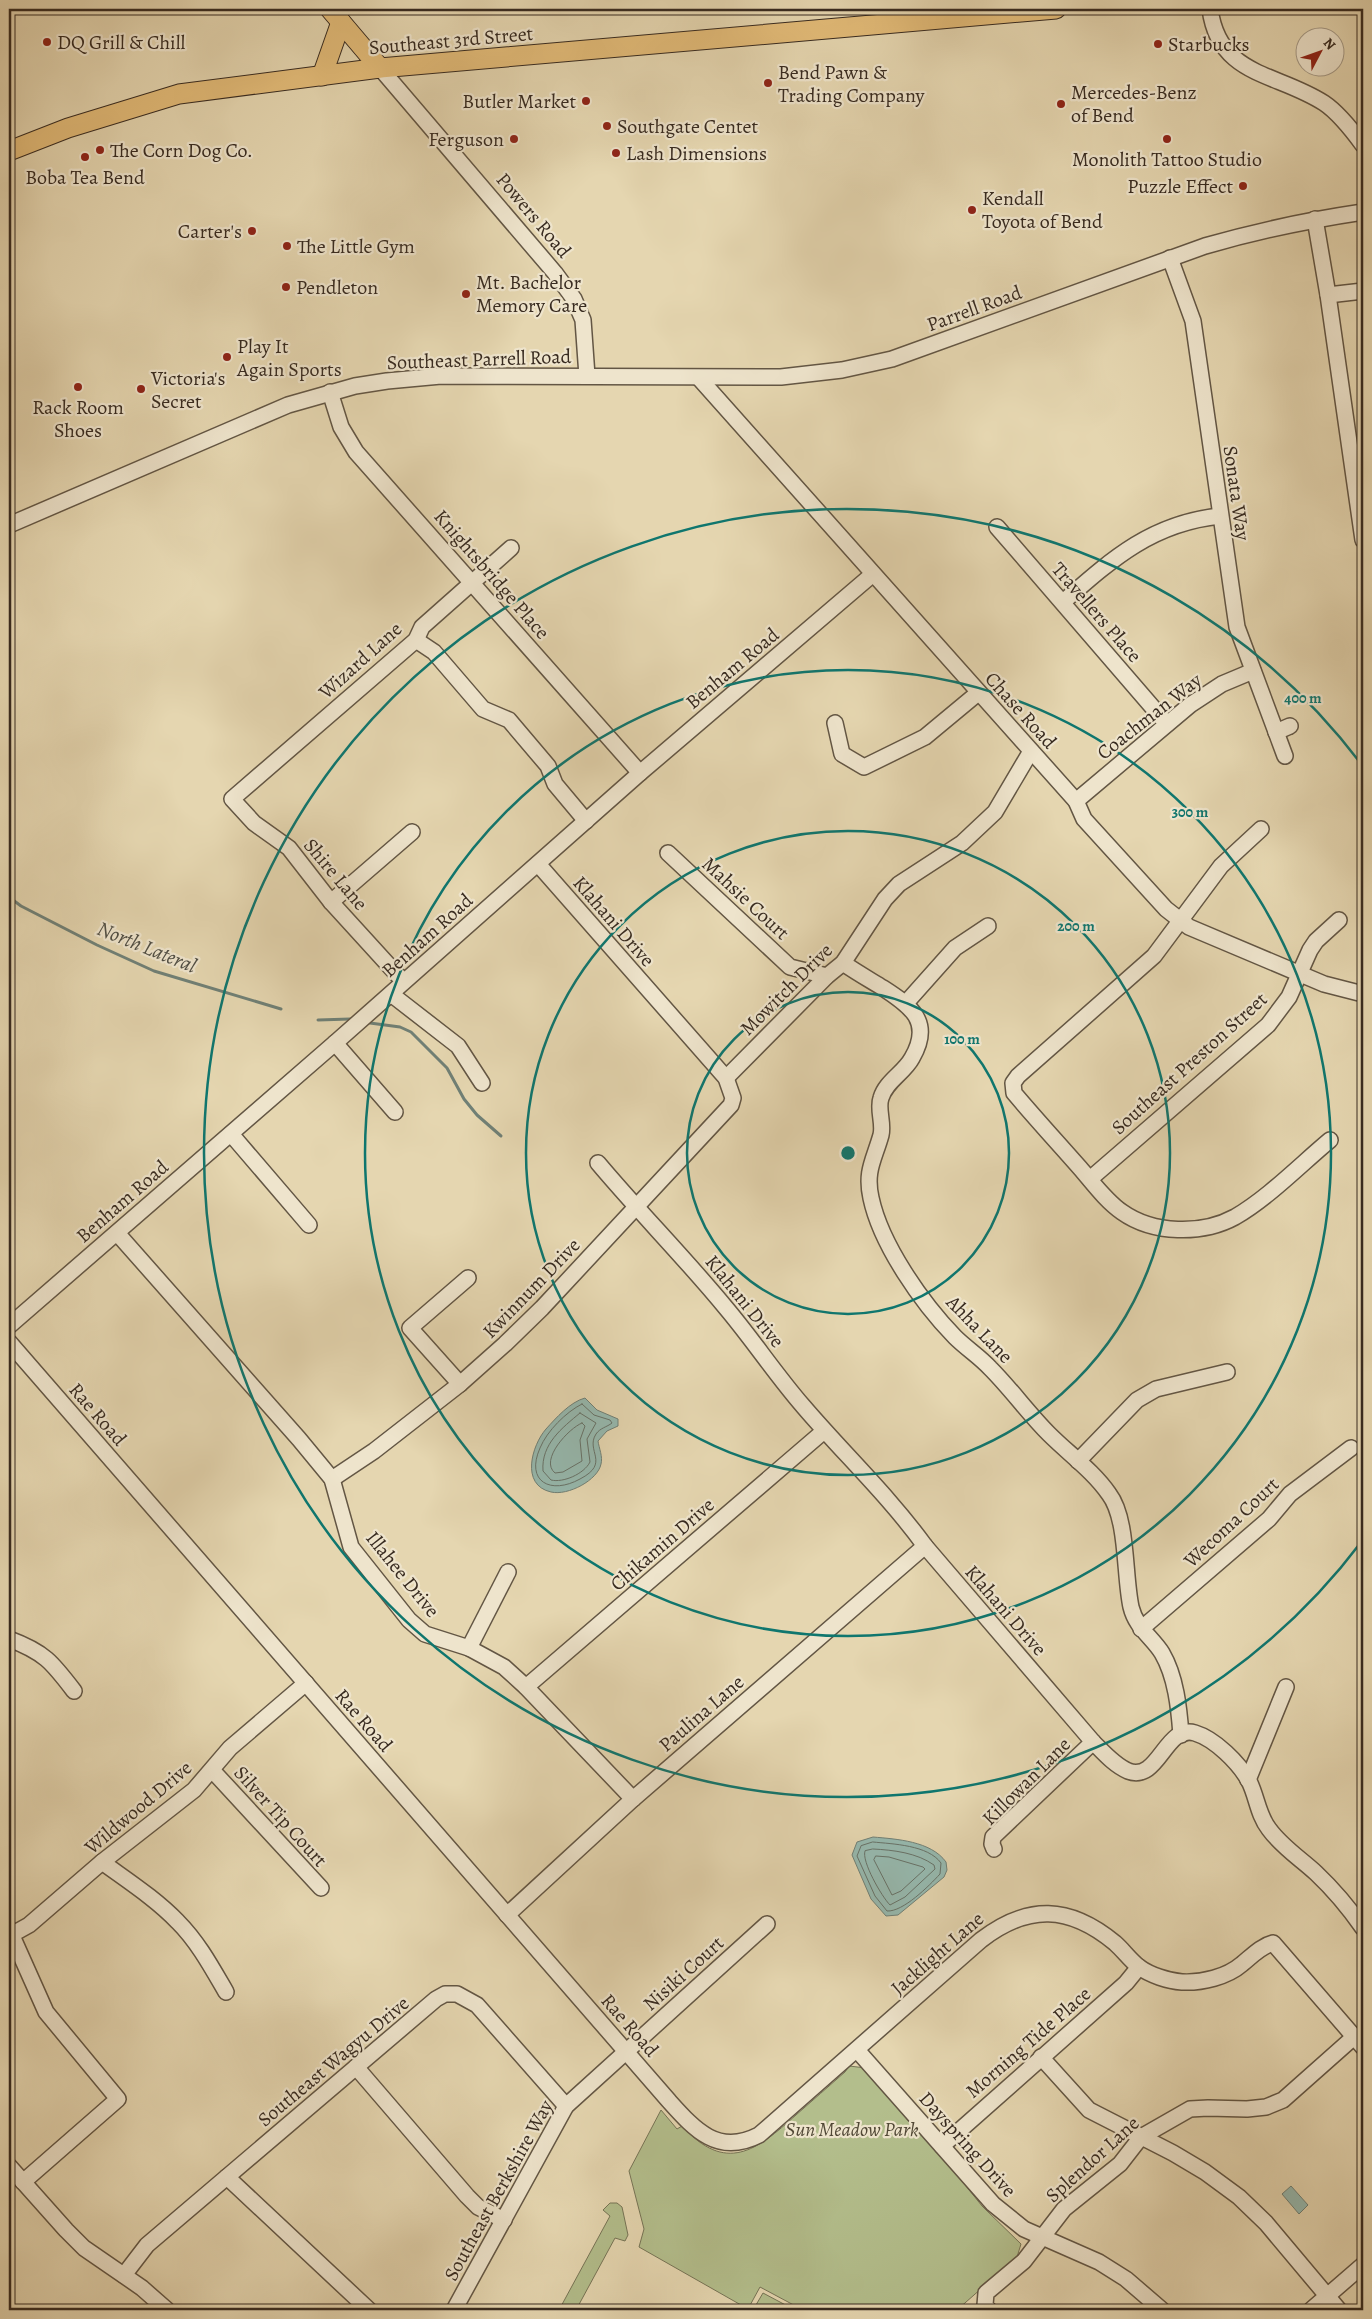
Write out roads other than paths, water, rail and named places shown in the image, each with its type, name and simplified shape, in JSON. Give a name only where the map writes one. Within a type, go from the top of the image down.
[{"type":"main road","name":"Southeast 3rd Street","points":[[9,151],[68,128],[179,94],[380,68],[1056,9]]},
{"type":"main road","name":"Powers Road","points":[[335,15],[380,68]]},
{"type":"main road","points":[[322,76],[335,15]]},
{"type":"street","points":[[1210,9],[1211,21],[1219,40],[1230,56],[1249,68],[1287,84],[1326,104],[1348,125],[1363,145]]},
{"type":"street","name":"Powers Road","points":[[380,68],[555,273],[574,299],[583,320],[587,376]]},
{"type":"street","name":"Parrell Road","points":[[587,376],[699,378],[812,374],[842,370],[892,359],[1170,258],[1250,233],[1315,219],[1363,212]]},
{"type":"street","points":[[1315,219],[1328,295],[1363,540]]},
{"type":"street","name":"Sonata Way","points":[[1170,258],[1193,321],[1237,627],[1253,671],[1283,729],[1285,756]]},
{"type":"street","points":[[1328,295],[1363,291]]},
{"type":"street","name":"Southeast Parrell Road","points":[[9,525],[288,405],[330,392],[371,383],[419,377],[587,376]]},
{"type":"street","name":"Chase Road","points":[[699,378],[1076,801],[1084,819],[1166,909],[1199,933],[1324,984],[1363,994]]},
{"type":"street","name":"Knightsbridge Place","points":[[330,392],[341,427],[356,452],[640,772]]},
{"type":"street","points":[[1063,602],[1116,556],[1149,537],[1181,523],[1220,516]]},
{"type":"street","name":"Travellers Place","points":[[997,527],[1167,724]]},
{"type":"street","name":"Wizard Lane","points":[[232,798],[416,640],[422,627],[511,548]]},
{"type":"street","name":"Benham Road","points":[[9,1326],[335,1044],[403,981],[538,864],[640,772],[873,574]]},
{"type":"street","points":[[416,640],[434,652],[483,709],[509,720],[548,766],[555,784],[586,821]]},
{"type":"street","name":"Coachman Way","points":[[1076,801],[1190,705],[1222,684],[1253,671]]},
{"type":"street","points":[[835,723],[842,754],[864,767],[925,737],[978,693]]},
{"type":"street","name":"Mowitch Drive","points":[[726,1078],[827,976],[843,964],[885,899],[900,884],[962,843],[994,812],[1031,751]]},
{"type":"street","name":"Shire Lane","points":[[232,798],[254,823],[289,848],[331,902],[403,981]]},
{"type":"street","points":[[1261,829],[1228,857],[1154,956],[1025,1068],[1013,1083],[1014,1093],[1090,1179],[1122,1212],[1144,1223],[1169,1230],[1195,1228],[1233,1218],[1330,1140]]},
{"type":"street","points":[[331,902],[412,832]]},
{"type":"street","name":"Mahsie Court","points":[[668,853],[790,967],[827,976]]},
{"type":"street","name":"Klahani Drive","points":[[538,864],[726,1078],[733,1098]]},
{"type":"street","name":"Southeast Preston Street","points":[[1090,1179],[1268,1025],[1289,997],[1298,974],[1316,941],[1339,920]]},
{"type":"street","points":[[906,1003],[955,948],[988,926]]},
{"type":"street","name":"Ahha Lane","points":[[843,964],[906,1003],[916,1013],[921,1026],[919,1040],[912,1059],[887,1085],[880,1099],[882,1132],[870,1167],[871,1198],[880,1229],[896,1259],[932,1310],[955,1337],[989,1367],[1048,1433],[1109,1493],[1118,1510],[1132,1610],[1141,1629],[1162,1652],[1179,1706],[1181,1735]]},
{"type":"street","points":[[391,994],[458,1046],[482,1083]]},
{"type":"street","points":[[335,1044],[395,1112]]},
{"type":"street","name":"Kwinnum Drive","points":[[332,1479],[374,1451],[460,1384],[542,1308],[635,1207],[724,1115],[731,1105],[733,1098]]},
{"type":"street","points":[[230,1134],[309,1225]]},
{"type":"street","name":"Klahani Drive","points":[[598,1164],[635,1207],[698,1274],[824,1431],[901,1512],[925,1546],[1093,1742],[1116,1763],[1128,1771],[1139,1773],[1147,1769],[1174,1739],[1181,1735]]},
{"type":"street","name":"Illahee Drive","points":[[116,1233],[298,1438],[332,1479],[351,1548],[409,1620],[425,1634],[470,1648],[504,1667],[526,1687],[632,1799]]},
{"type":"street","points":[[460,1384],[410,1328],[468,1278]]},
{"type":"street","name":"Rae Road","points":[[9,1342],[626,2052],[690,2123]]},
{"type":"street","points":[[1078,1461],[1137,1400],[1150,1392],[1227,1372]]},
{"type":"street","name":"Chikamin Drive","points":[[526,1687],[824,1431]]},
{"type":"street","name":"Wecoma Court","points":[[1141,1629],[1269,1518],[1290,1494],[1351,1448]]},
{"type":"street","name":"Paulina Lane","points":[[507,1915],[632,1799],[925,1546]]},
{"type":"street","points":[[470,1648],[508,1572]]},
{"type":"street","points":[[9,1638],[39,1652],[56,1668],[74,1691]]},
{"type":"street","name":"Wildwood Drive","points":[[10,1932],[29,1926],[102,1862],[194,1790],[230,1748],[306,1683]]},
{"type":"street","points":[[1248,1780],[1286,1687]]},
{"type":"street","points":[[1181,1735],[1193,1732],[1203,1737],[1235,1764],[1248,1780],[1259,1813],[1269,1830],[1338,1894],[1363,1928]]},
{"type":"street","name":"Killowan Lane","points":[[994,1849],[992,1844],[993,1837],[1093,1742]]},
{"type":"street","name":"Silver Tip Court","points":[[212,1770],[321,1888]]},
{"type":"street","points":[[102,1862],[140,1890],[178,1922],[201,1952],[226,1992]]},
{"type":"street","name":"Jacklight Lane","points":[[690,2123],[708,2138],[722,2143],[747,2141],[766,2130],[981,1940],[1001,1925],[1020,1916],[1043,1914],[1074,1918],[1096,1928],[1116,1944],[1139,1967],[1155,1975],[1181,1982],[1202,1981],[1224,1975],[1241,1966],[1266,1944],[1273,1943],[1359,2042]]},
{"type":"street","name":"Nisiki Court","points":[[626,2052],[767,1924]]},
{"type":"street","points":[[10,1932],[46,2012],[118,2099],[23,2182]]},
{"type":"street","name":"Morning Tide Place","points":[[942,2146],[1126,1983],[1139,1967]]},
{"type":"street","name":"Southeast Wagyu Drive","points":[[124,2275],[147,2245],[436,1999],[445,1994],[457,1994],[478,2005],[566,2106]]},
{"type":"street","name":"Splendor Lane","points":[[989,2310],[985,2305],[986,2293],[1024,2261],[1064,2209],[1120,2164],[1141,2137],[1190,2109],[1247,2109],[1266,2106],[1283,2100],[1359,2042]]},
{"type":"street","name":"Dayspring Drive","points":[[857,2050],[998,2209],[1024,2229],[1098,2262],[1126,2280],[1162,2310]]},
{"type":"street","name":"Southeast Berkshire Way","points":[[454,2310],[566,2106],[626,2052]]},
{"type":"street","points":[[1041,2057],[1089,2110],[1204,2172],[1239,2197],[1266,2223],[1339,2310]]},
{"type":"street","points":[[356,2067],[467,2196],[478,2207],[504,2220]]},
{"type":"street","points":[[9,2166],[84,2248],[124,2275],[167,2310]]},
{"type":"street","points":[[227,2177],[369,2310]]},
{"type":"street","points":[[1311,2310],[1363,2265]]},
{"type":"water","points":[[585,1398],[597,1410],[618,1419],[618,1426],[607,1431],[598,1441],[602,1458],[599,1470],[588,1481],[566,1492],[551,1492],[541,1488],[535,1481],[532,1473],[532,1464],[533,1454],[541,1436],[559,1415],[574,1403]]},
{"type":"water","points":[[873,1837],[902,1840],[922,1845],[939,1855],[946,1862],[947,1870],[944,1877],[898,1915],[886,1916],[871,1899],[852,1855],[857,1842]]},
{"type":"water","points":[[1291,2186],[1308,2205],[1299,2214],[1282,2194]]},
{"type":"waterway","name":"North Lateral","points":[[9,897],[21,906],[97,945],[154,971],[281,1009]]},
{"type":"waterway","name":"North Lateral","points":[[318,1020],[350,1019]]},
{"type":"waterway","name":"North Lateral","points":[[370,1023],[400,1027],[411,1032],[447,1068],[464,1099],[477,1115],[501,1136]]},
{"type":"place","name":"DQ Grill & Chill","points":[[47,42]]},
{"type":"place","name":"Starbucks","points":[[1158,44]]},
{"type":"place","name":"Bend Pawn & Trading Company","points":[[768,83]]},
{"type":"place","name":"Butler Market","points":[[586,101]]},
{"type":"place","name":"Mercedes-Benz of Bend","points":[[1061,104]]},
{"type":"place","name":"Southgate Centet","points":[[607,126]]},
{"type":"place","name":"Ferguson","points":[[514,139]]},
{"type":"place","name":"Monolith Tattoo Studio","points":[[1167,139]]},
{"type":"place","name":"The Corn Dog Co.","points":[[100,150]]},
{"type":"place","name":"Lash Dimensions","points":[[616,153]]},
{"type":"place","name":"Boba Tea Bend","points":[[85,157]]},
{"type":"place","name":"Puzzle Effect","points":[[1243,186]]},
{"type":"place","name":"Kendall Toyota of Bend","points":[[972,210]]},
{"type":"place","name":"Carter's","points":[[252,231]]},
{"type":"place","name":"The Little Gym","points":[[287,246]]},
{"type":"place","name":"Pendleton","points":[[286,287]]},
{"type":"place","name":"Mt. Bachelor Memory Care","points":[[466,294]]},
{"type":"place","name":"Play It Again Sports","points":[[227,357]]},
{"type":"place","name":"Rack Room Shoes","points":[[78,387]]},
{"type":"place","name":"Victoria's Secret","points":[[141,389]]},
{"type":"park label","name":"Sun Meadow Park","points":[[852,2129]]}]
